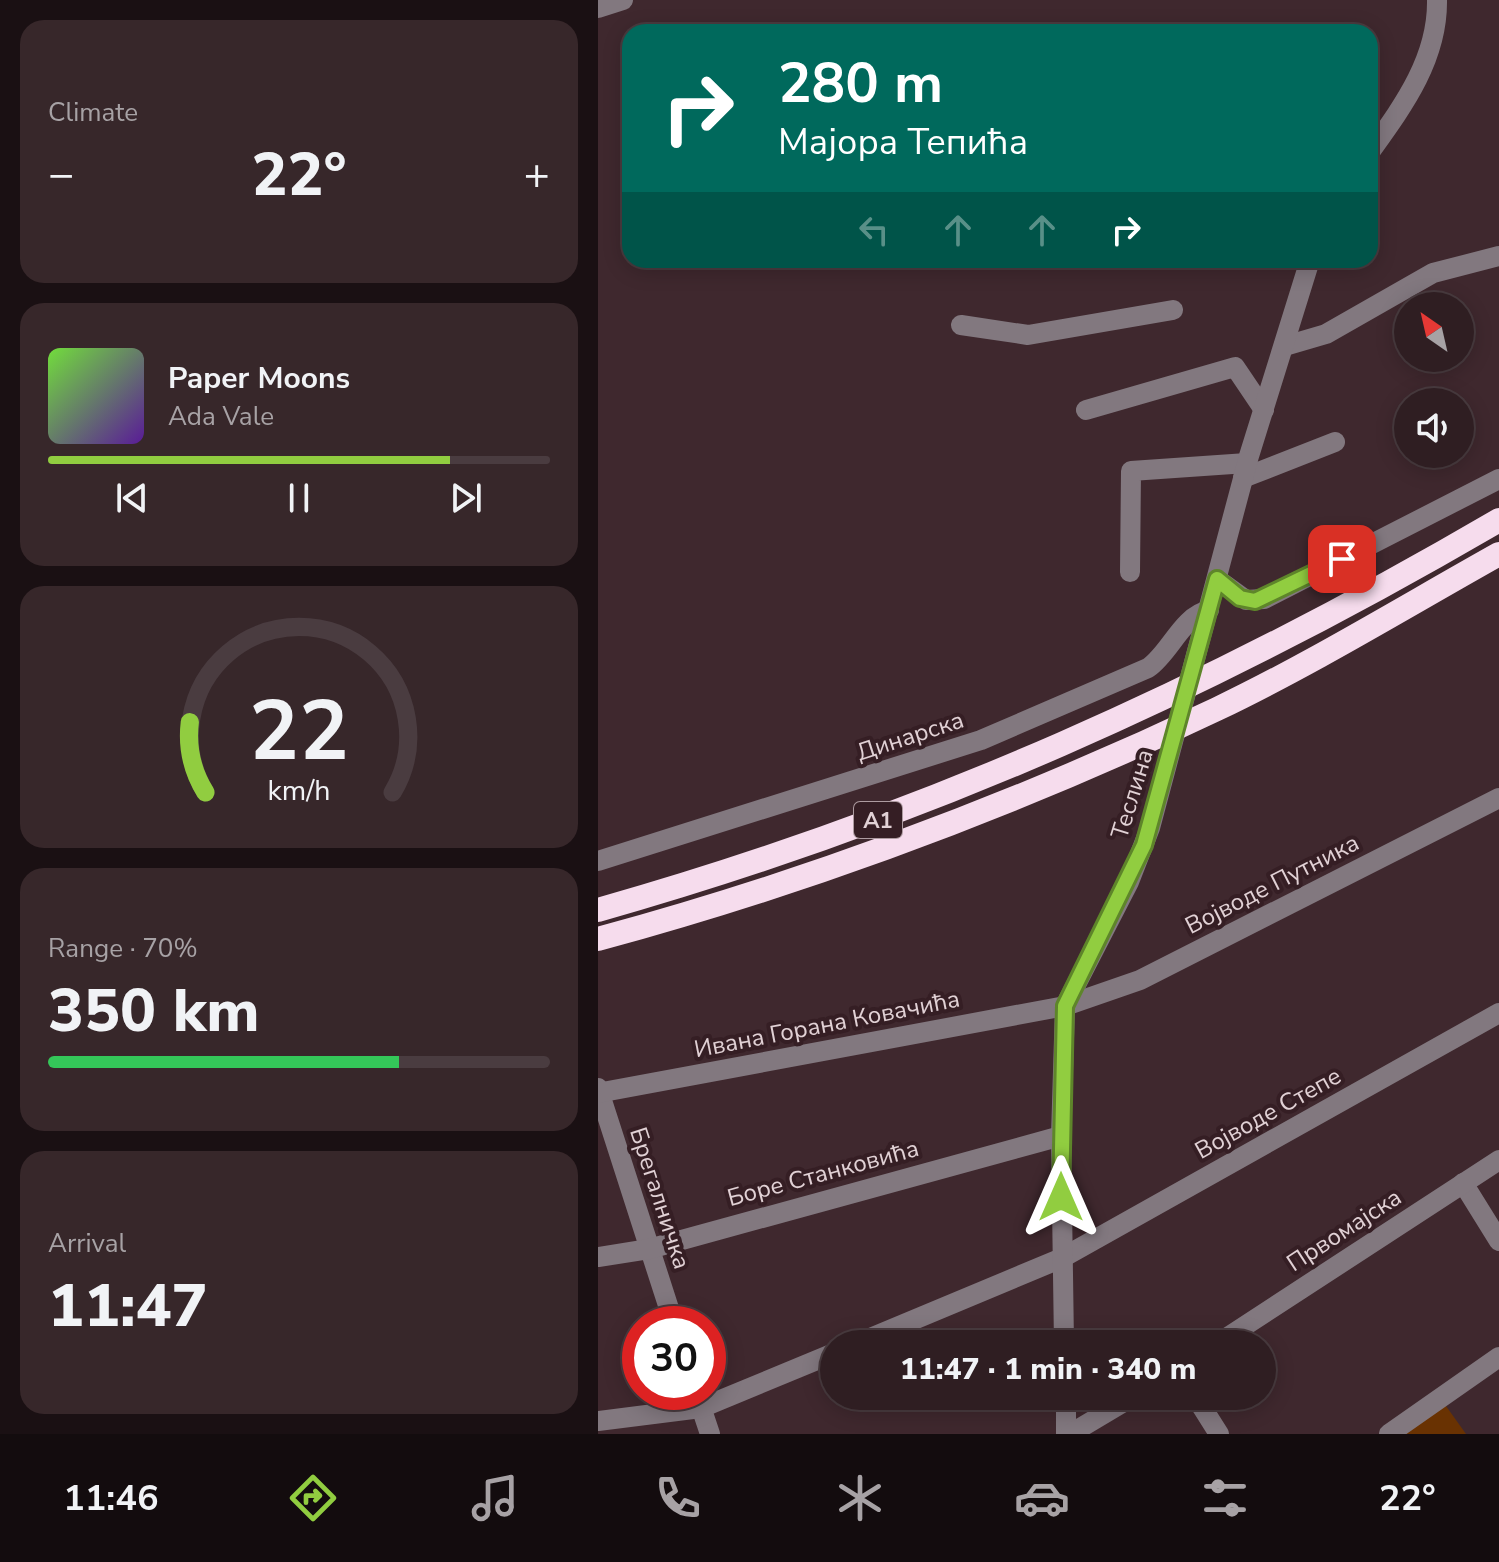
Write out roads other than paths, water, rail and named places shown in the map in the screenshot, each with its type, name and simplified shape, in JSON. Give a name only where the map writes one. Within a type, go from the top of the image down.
[{"type":"highway","name":"A1","points":[[598,910],[763,861],[919,805],[1149,706],[1223,670],[1499,520]]},
{"type":"highway","name":"A1","points":[[598,939],[738,899],[880,852],[1007,803],[1202,715],[1499,554]]},
{"type":"street","points":[[1378,141],[1413,91],[1438,27],[1437,0]]},
{"type":"street","points":[[1285,346],[1326,334],[1433,273],[1499,256]]},
{"type":"street","name":"Теслина","points":[[1064,1330],[1061,1136],[1065,1006],[1144,845],[1245,471],[1308,268]]},
{"type":"street","points":[[961,325],[1028,335],[1173,310]]},
{"type":"street","points":[[1086,410],[1235,367],[1264,410]]},
{"type":"street","points":[[1130,572],[1131,471],[1245,471],[1335,442]]},
{"type":"street","points":[[1217,579],[1246,600],[1264,599],[1499,479]]},
{"type":"street","name":"Динарска","points":[[598,861],[981,740],[1148,668],[1164,655],[1194,616],[1209,610]]},
{"type":"street","name":"Војводе Путника","points":[[1065,1006],[1140,980],[1499,798]]},
{"type":"street","name":"Ивана Горана Ковачића","points":[[598,1091],[1065,1006]]},
{"type":"street","name":"Војводе Степе","points":[[890,1330],[1062,1258],[1499,1013]]},
{"type":"street","name":"Брегалничка","points":[[598,1091],[668,1306]]},
{"type":"street","name":"Боре Станковића","points":[[598,1257],[649,1249],[1061,1136]]},
{"type":"street","name":"Првомајска","points":[[1238,1330],[1499,1160]]},
{"type":"street","points":[[1463,1183],[1499,1241]]},
{"type":"street","points":[[1389,1434],[1499,1357]]},
{"type":"street","points":[[726,1391],[820,1358]]},
{"type":"street","points":[[598,1421],[651,1410]]},
{"type":"street","points":[[702,1410],[710,1434]]},
{"type":"street","points":[[1067,1410],[1068,1434],[1110,1410]]},
{"type":"street","points":[[1204,1410],[1219,1434]]}]
